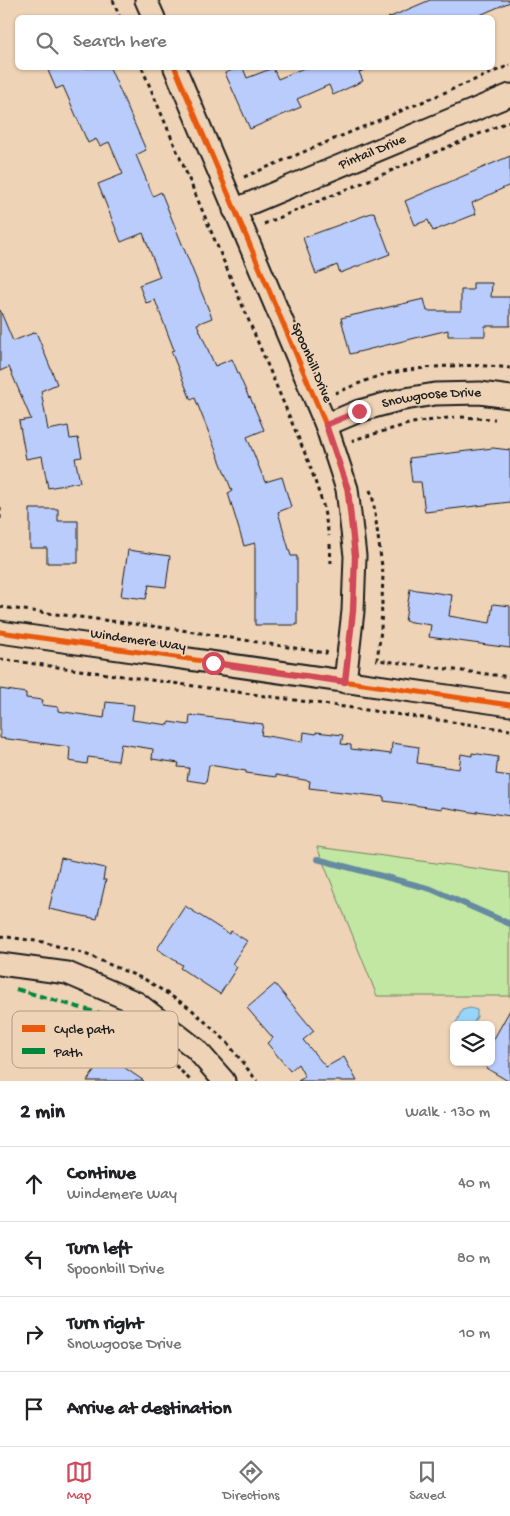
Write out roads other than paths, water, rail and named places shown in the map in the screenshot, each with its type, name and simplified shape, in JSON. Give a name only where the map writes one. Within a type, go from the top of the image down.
[{"type":"street","points":[[146,0],[153,15]]},
{"type":"street","name":"Spoonbill Drive","points":[[176,70],[326,425],[348,489],[355,556],[353,611],[345,682]]},
{"type":"street","name":"Pintail Drive","points":[[234,210],[510,95]]},
{"type":"street","name":"Snowgoose Drive","points":[[326,425],[359,411],[398,400],[435,394],[480,393],[510,397]]},
{"type":"street","name":"Windemere Way","points":[[0,632],[510,705]]},
{"type":"street","points":[[0,964],[67,973],[137,1003],[147,1011]]},
{"type":"street","points":[[178,1035],[196,1049],[224,1081]]},
{"type":"water","points":[[470,1008],[477,1010],[477,1017],[474,1021],[457,1021],[462,1010]]},
{"type":"waterway","points":[[317,859],[431,889],[510,924]]}]
